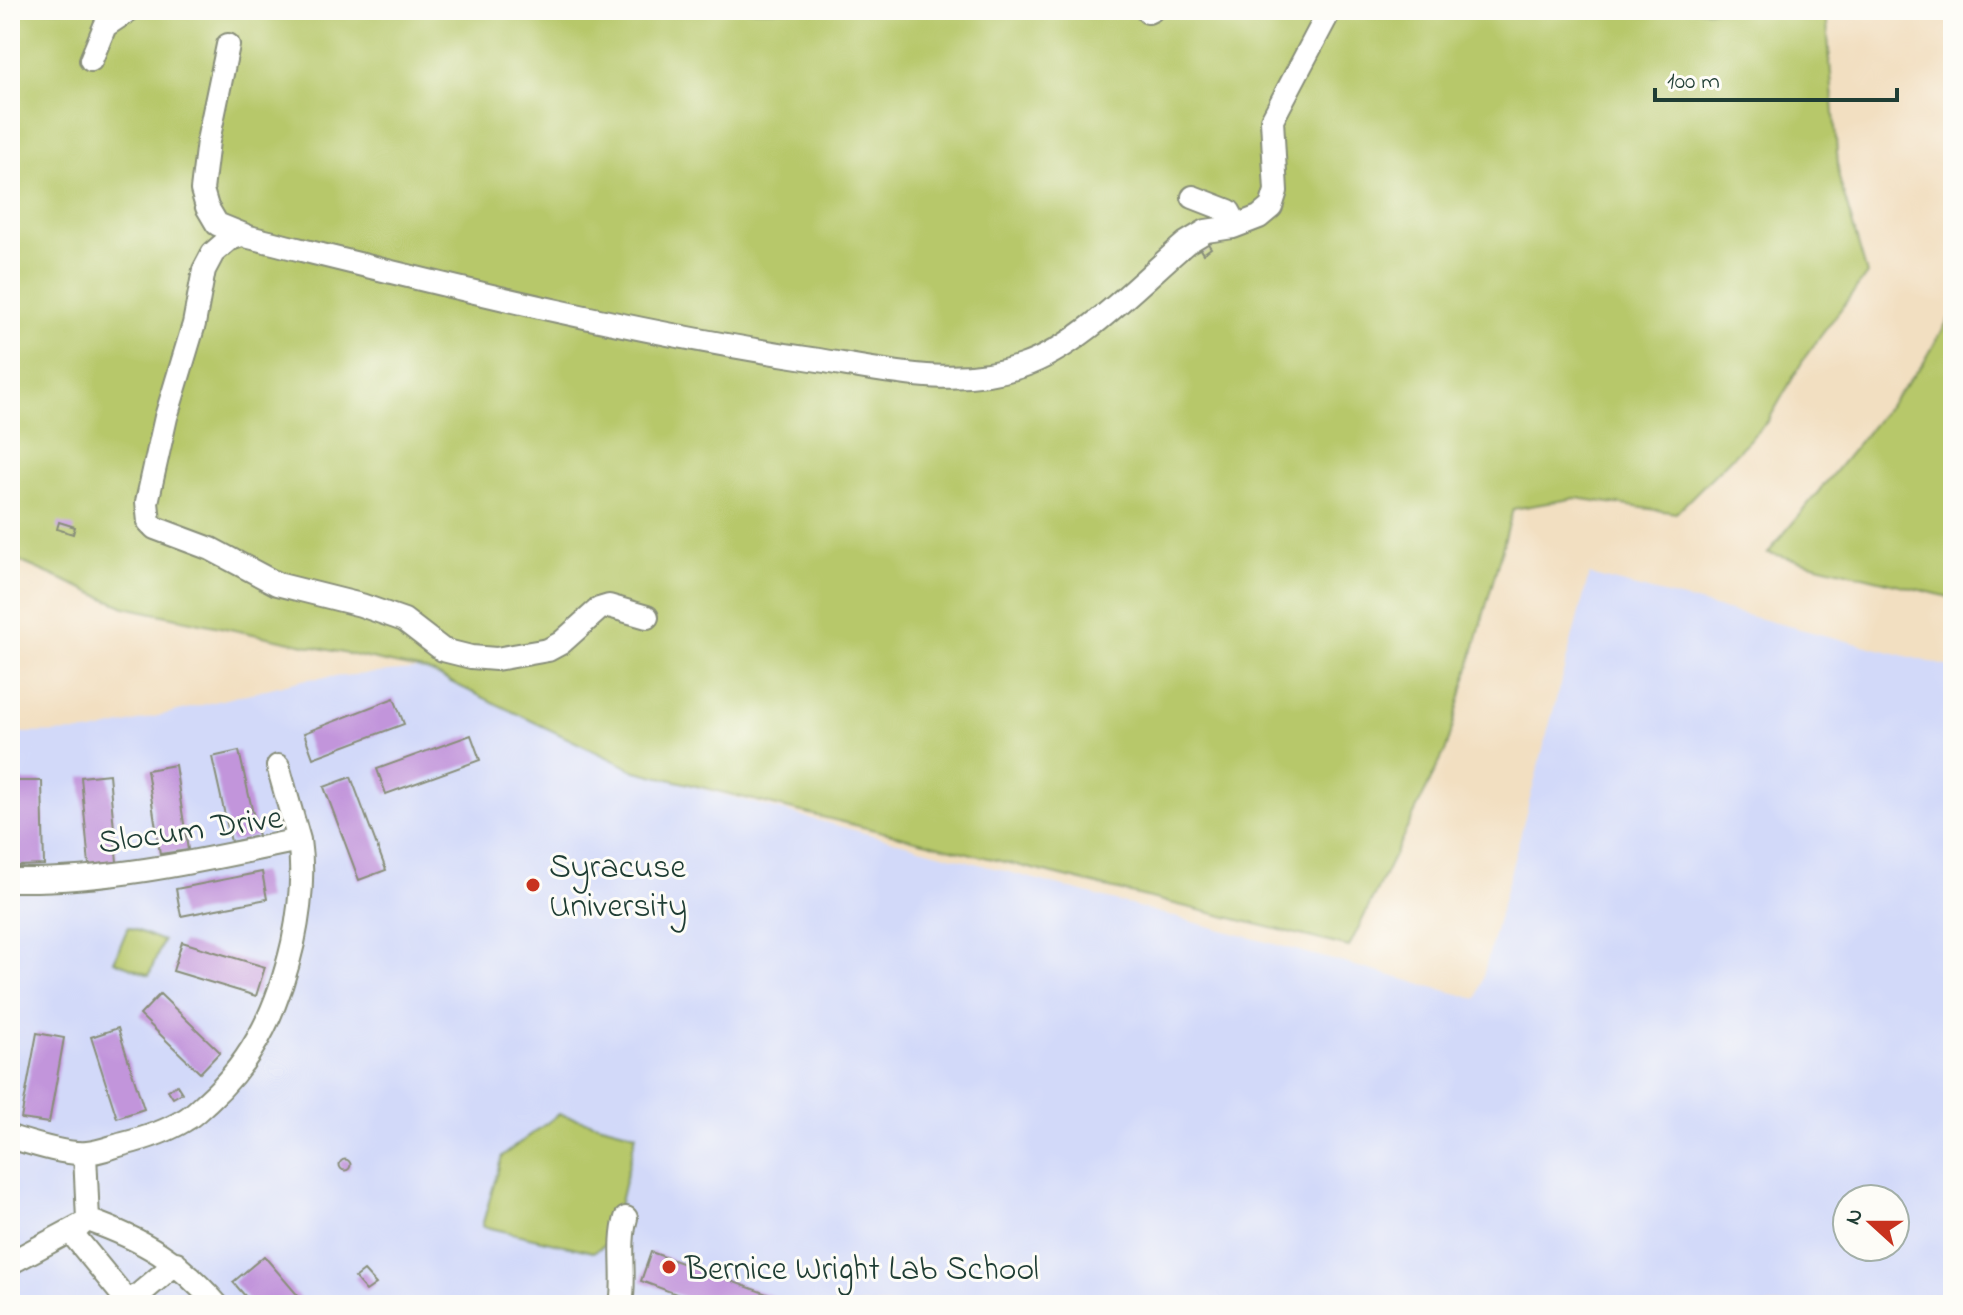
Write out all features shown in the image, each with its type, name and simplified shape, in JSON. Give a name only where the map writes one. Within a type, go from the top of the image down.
[{"type":"street","points":[[91,60],[105,26],[129,10]]},
{"type":"street","points":[[228,45],[208,141],[202,190],[217,224],[241,235],[597,321],[725,347],[956,379],[986,376],[1043,358],[1079,335],[1186,243],[1206,231],[1233,227],[1259,217],[1271,207],[1276,191],[1272,120],[1330,10]]},
{"type":"street","points":[[1193,197],[1229,211],[1235,222],[1233,227]]},
{"type":"street","points":[[241,235],[228,240],[213,253],[204,270],[194,324],[166,417],[147,502],[149,522],[155,528],[211,549],[277,584],[361,605],[404,620],[443,650],[471,657],[496,659],[548,650],[561,643],[593,614],[609,606],[647,617]]},
{"type":"street","points":[[278,766],[299,840]]},
{"type":"street","name":"Slocum Drive","points":[[10,880],[82,878],[173,866],[299,840],[301,882],[296,929],[285,978],[270,1022],[243,1064],[216,1093],[186,1120],[139,1140],[85,1154],[10,1137]]},
{"type":"street","points":[[85,1154],[79,1226],[129,1303],[176,1263]]},
{"type":"street","points":[[621,1305],[624,1283],[621,1235],[626,1218]]},
{"type":"street","points":[[10,1263],[79,1226],[129,1235],[176,1263],[217,1305]]},
{"type":"shaded area","name":"Syracuse University","points":[[1589,575],[1953,668],[1953,1305],[10,1305],[10,733],[93,732],[307,679],[424,669],[636,771],[1477,999]]},
{"type":"green space","points":[[10,10],[1826,10],[1839,178],[1867,274],[1805,357],[1768,421],[1676,513],[1576,498],[1513,509],[1447,747],[1349,947],[636,771],[428,671],[125,607],[10,557]]},
{"type":"green space","points":[[1953,312],[1953,598],[1768,553],[1923,364]]},
{"type":"green space","points":[[128,927],[163,941],[149,975],[114,961]]},
{"type":"green space","points":[[559,1114],[636,1134],[611,1241],[593,1252],[482,1226],[502,1156]]},
{"type":"building","points":[[1206,241],[1211,248],[1203,254],[1198,246]]},
{"type":"building","points":[[59,522],[75,527],[73,534],[57,529]]},
{"type":"building","points":[[394,698],[404,724],[313,758],[304,733]]},
{"type":"building","points":[[471,735],[480,760],[386,794],[377,769]]},
{"type":"building","points":[[239,751],[258,836],[231,842],[212,757]]},
{"type":"building","points":[[175,765],[188,850],[160,854],[147,770]]},
{"type":"building","points":[[109,774],[117,862],[89,865],[81,777]]},
{"type":"building","points":[[351,777],[386,870],[359,880],[324,787]]},
{"type":"building","points":[[15,781],[42,781],[44,865],[17,866]]},
{"type":"building","points":[[262,872],[267,899],[181,916],[176,889]]},
{"type":"building","points":[[182,942],[265,967],[256,996],[173,971]]},
{"type":"building","points":[[160,994],[220,1052],[200,1073],[140,1015]]},
{"type":"building","points":[[118,1028],[144,1109],[117,1118],[91,1037]]},
{"type":"building","points":[[37,1033],[64,1038],[49,1123],[21,1119]]},
{"type":"building","points":[[177,1085],[182,1093],[173,1098],[168,1090]]},
{"type":"building","points":[[345,1159],[351,1165],[345,1171],[339,1165]]},
{"type":"building","name":"Bernice Wright Lab School","points":[[651,1252],[797,1305],[706,1305],[641,1281]]},
{"type":"building","points":[[264,1256],[306,1305],[253,1305],[233,1282]]},
{"type":"building","points":[[364,1271],[376,1284],[366,1291],[355,1278]]},
{"type":"place","name":"Syracuse University","points":[[533,885]]},
{"type":"place","name":"Bernice Wright Lab School","points":[[669,1267]]}]
